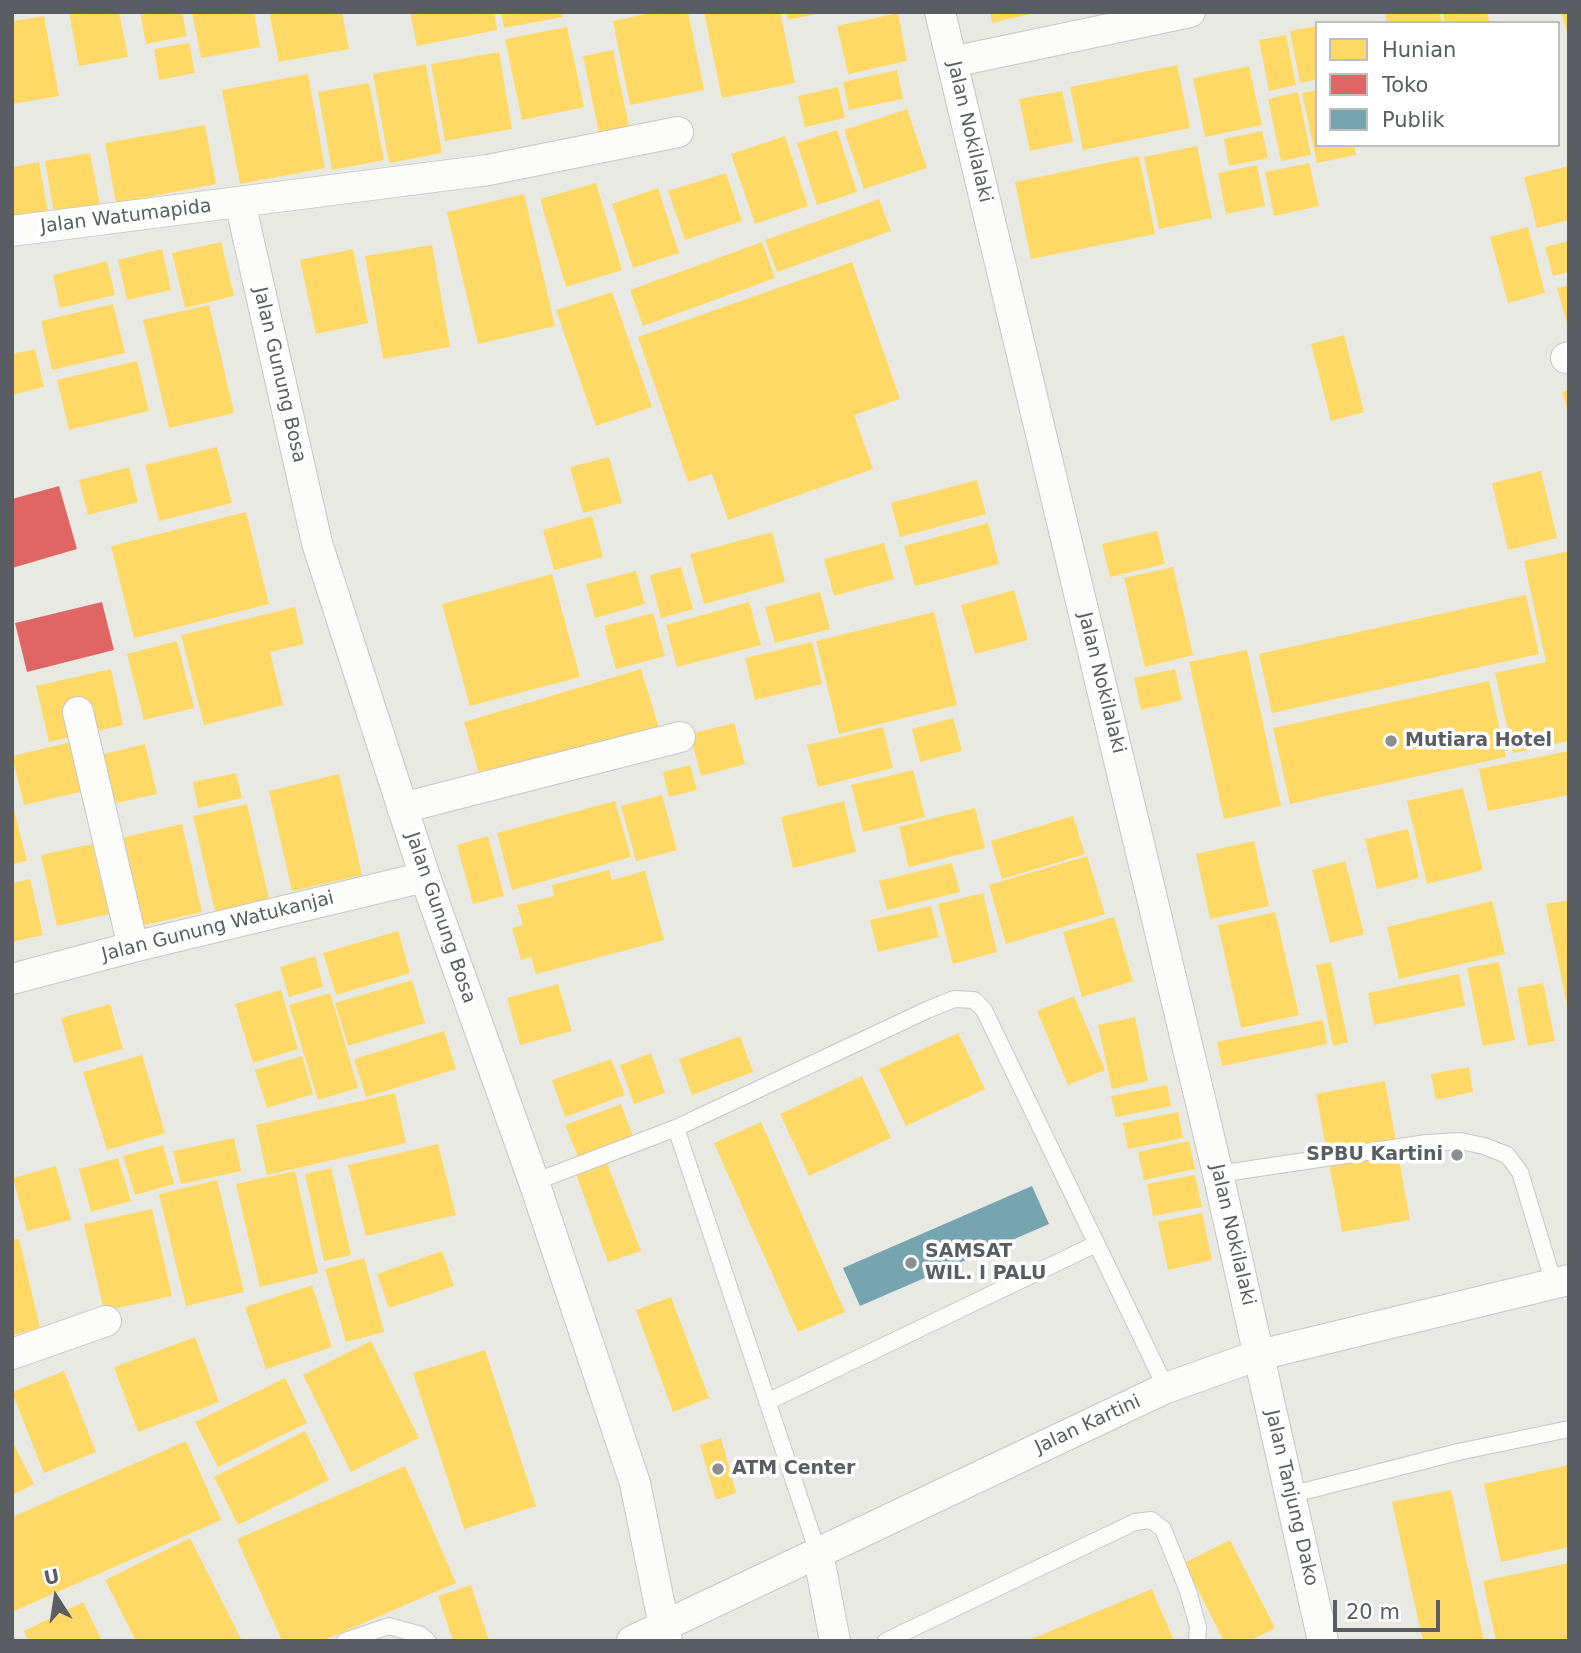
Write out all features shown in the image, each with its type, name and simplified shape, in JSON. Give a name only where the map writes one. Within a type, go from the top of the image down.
[{"type":"street","name":"Jalan Nokilalaki","points":[[940,12],[1259,1355]]},
{"type":"street","points":[[952,62],[1190,12]]},
{"type":"street","name":"Jalan Watumapida","points":[[12,231],[488,170],[678,132]]},
{"type":"street","name":"Jalan Gunung Bosa","points":[[240,202],[317,543],[425,877],[534,1182],[635,1483],[665,1633]]},
{"type":"street","points":[[78,712],[133,947]]},
{"type":"street","points":[[402,808],[680,737]]},
{"type":"street","name":"Jalan Gunung Watukanjai","points":[[12,979],[425,877]]},
{"type":"street","name":"Jalan Kartini","points":[[632,1641],[665,1633],[818,1553],[1166,1388],[1259,1355],[1561,1282]]},
{"type":"street","points":[[12,1354],[106,1321]]},
{"type":"street","name":"Jalan Tanjung Dako","points":[[1259,1355],[1322,1641]]},
{"type":"street","points":[[818,1553],[835,1641]]},
{"type":"lane","points":[[534,1182],[676,1128],[927,1010],[954,999],[974,1000],[984,1010],[1166,1388]]},
{"type":"lane","points":[[676,1128],[818,1553]]},
{"type":"lane","points":[[1218,1174],[1427,1143],[1460,1142],[1484,1146],[1507,1155],[1520,1172],[1561,1282]]},
{"type":"lane","points":[[767,1402],[1096,1244]]},
{"type":"lane","points":[[1290,1495],[1458,1452],[1569,1429]]},
{"type":"lane","points":[[886,1641],[1135,1522],[1151,1520],[1163,1529],[1188,1591],[1198,1628],[1197,1641]]},
{"type":"lane","points":[[345,1641],[389,1626],[421,1634],[428,1641]]},
{"type":"building: Hunian","points":[[69,12],[119,12],[128,57],[79,66]]},
{"type":"building: Hunian","points":[[140,12],[182,12],[187,36],[146,44]]},
{"type":"building: Hunian","points":[[192,12],[254,12],[260,47],[201,58]]},
{"type":"building: Hunian","points":[[269,12],[342,12],[349,49],[279,62]]},
{"type":"building: Hunian","points":[[410,12],[494,12],[497,30],[417,46]]},
{"type":"building: Hunian","points":[[501,12],[562,12],[563,17],[504,28]]},
{"type":"building: Hunian","points":[[654,12],[688,12],[704,90],[630,105],[613,21]]},
{"type":"building: Hunian","points":[[704,12],[780,12],[795,83],[722,98]]},
{"type":"building: Hunian","points":[[786,12],[820,12],[820,13],[788,20]]},
{"type":"building: Hunian","points":[[990,12],[1033,12],[1034,13],[992,23]]},
{"type":"building: Hunian","points":[[1385,12],[1439,12],[1441,21],[1387,21]]},
{"type":"building: Hunian","points":[[1443,12],[1487,12],[1489,21],[1445,21]]},
{"type":"building: Hunian","points":[[1561,12],[1569,12],[1568,36]]},
{"type":"building: Hunian","points":[[898,13],[907,61],[848,74],[837,26]]},
{"type":"building: Hunian","points":[[44,16],[59,96],[12,104],[12,21]]},
{"type":"building: Hunian","points":[[1315,26],[1315,79],[1300,83],[1290,31]]},
{"type":"building: Hunian","points":[[567,27],[584,107],[522,120],[505,39]]},
{"type":"building: Hunian","points":[[1286,35],[1296,85],[1269,91],[1259,40]]},
{"type":"building: Hunian","points":[[189,43],[195,73],[159,80],[154,49]]},
{"type":"building: Hunian","points":[[613,50],[629,126],[599,133],[583,56]]},
{"type":"building: Hunian","points":[[499,52],[512,129],[445,141],[431,64]]},
{"type":"building: Hunian","points":[[426,64],[442,153],[389,163],[373,74]]},
{"type":"building: Hunian","points":[[1177,65],[1190,128],[1083,150],[1070,87]]},
{"type":"building: Hunian","points":[[1249,66],[1262,125],[1205,137],[1193,78]]},
{"type":"building: Hunian","points":[[897,70],[903,99],[849,110],[843,82]]},
{"type":"building: Hunian","points":[[308,74],[325,168],[240,184],[222,90]]},
{"type":"building: Hunian","points":[[369,83],[384,160],[332,170],[318,92]]},
{"type":"building: Hunian","points":[[838,87],[845,118],[805,127],[798,96]]},
{"type":"building: Hunian","points":[[1315,90],[1315,147],[1354,147],[1356,155],[1317,163],[1302,93]]},
{"type":"building: Hunian","points":[[1062,91],[1073,142],[1030,151],[1019,99]]},
{"type":"building: Hunian","points":[[1298,92],[1311,155],[1281,161],[1268,99]]},
{"type":"building: Hunian","points":[[907,109],[927,168],[864,189],[844,130]]},
{"type":"building: Hunian","points":[[205,125],[216,184],[116,203],[105,143]]},
{"type":"building: Hunian","points":[[837,130],[857,192],[817,205],[797,143]]},
{"type":"building: Hunian","points":[[1262,131],[1268,158],[1229,166],[1224,139]]},
{"type":"building: Hunian","points":[[785,136],[808,206],[755,224],[731,154]]},
{"type":"building: Hunian","points":[[1197,146],[1212,218],[1159,229],[1144,157]]},
{"type":"building: Hunian","points":[[90,153],[100,205],[54,213],[45,161]]},
{"type":"building: Hunian","points":[[1139,156],[1155,234],[1031,259],[1015,182]]},
{"type":"building: Hunian","points":[[39,162],[49,219],[12,225],[12,167]]},
{"type":"building: Hunian","points":[[1309,163],[1319,206],[1274,216],[1265,172]]},
{"type":"building: Hunian","points":[[1257,165],[1265,206],[1226,214],[1218,173]]},
{"type":"building: Hunian","points":[[1569,166],[1569,220],[1537,228],[1524,177]]},
{"type":"building: Hunian","points":[[726,173],[742,221],[685,240],[668,191]]},
{"type":"building: Hunian","points":[[596,183],[622,270],[566,287],[540,199]]},
{"type":"building: Hunian","points":[[658,188],[679,253],[633,268],[612,204]]},
{"type":"building: Hunian","points":[[524,194],[555,326],[478,344],[447,212]]},
{"type":"building: Hunian","points":[[879,199],[891,231],[777,272],[765,240]]},
{"type":"building: Hunian","points":[[1528,227],[1545,293],[1508,303],[1490,237]]},
{"type":"building: Hunian","points":[[1569,241],[1569,272],[1553,276],[1545,247]]},
{"type":"building: Hunian","points":[[221,242],[234,296],[185,308],[172,253]]},
{"type":"building: Hunian","points":[[762,242],[775,278],[643,326],[630,290]]},
{"type":"building: Hunian","points":[[432,245],[450,347],[383,359],[365,256]]},
{"type":"building: Hunian","points":[[162,249],[171,290],[127,300],[118,260]]},
{"type":"building: Hunian","points":[[353,249],[368,323],[316,334],[300,260]]},
{"type":"building: Hunian","points":[[107,261],[115,295],[60,308],[53,275]]},
{"type":"building: Hunian","points":[[852,262],[900,399],[854,415],[873,469],[728,520],[712,474],[688,482],[638,337]]},
{"type":"building: Hunian","points":[[1569,285],[1569,327],[1568,327],[1557,288]]},
{"type":"building: Hunian","points":[[612,292],[652,407],[596,426],[556,310]]},
{"type":"building: Hunian","points":[[113,304],[125,353],[52,370],[41,321]]},
{"type":"building: Hunian","points":[[209,305],[234,413],[169,428],[143,320]]},
{"type":"building: Hunian","points":[[1344,335],[1364,412],[1331,421],[1311,344]]},
{"type":"building: Hunian","points":[[35,349],[44,387],[12,395],[12,354]]},
{"type":"building: Hunian","points":[[137,361],[149,411],[69,430],[57,380]]},
{"type":"building: Hunian","points":[[1569,390],[1569,412],[1568,412],[1562,392]]},
{"type":"building: Hunian","points":[[217,447],[232,503],[159,521],[145,465]]},
{"type":"building: Hunian","points":[[609,457],[622,503],[583,513],[570,467]]},
{"type":"building: Hunian","points":[[129,467],[138,502],[88,515],[79,480]]},
{"type":"building: Hunian","points":[[1541,471],[1557,538],[1508,550],[1492,483]]},
{"type":"building: Hunian","points":[[977,480],[986,514],[900,537],[891,503]]},
{"type":"building: Hunian","points":[[246,512],[269,604],[134,638],[111,546]]},
{"type":"building: Hunian","points":[[592,516],[603,557],[554,570],[543,530]]},
{"type":"building: Hunian","points":[[988,523],[999,564],[915,586],[904,546]]},
{"type":"building: Hunian","points":[[1157,531],[1165,564],[1110,577],[1102,544]]},
{"type":"building: Hunian","points":[[772,532],[785,582],[704,604],[690,554]]},
{"type":"building: Hunian","points":[[884,543],[894,579],[834,596],[824,559]]},
{"type":"building: Hunian","points":[[1569,551],[1569,741],[1513,753],[1495,673],[1546,662],[1524,561]]},
{"type":"building: Hunian","points":[[681,567],[693,609],[661,618],[650,575]]},
{"type":"building: Hunian","points":[[1173,567],[1193,655],[1145,667],[1124,578]]},
{"type":"building: Hunian","points":[[636,571],[645,604],[595,618],[586,584]]},
{"type":"building: Hunian","points":[[552,574],[580,677],[470,706],[442,604]]},
{"type":"building: Hunian","points":[[1014,590],[1028,640],[975,654],[961,605]]},
{"type":"building: Hunian","points":[[820,592],[830,629],[775,643],[765,607]]},
{"type":"building: Hunian","points":[[1526,595],[1539,654],[1272,713],[1259,654]]},
{"type":"building: Hunian","points":[[749,602],[761,645],[677,667],[666,625]]},
{"type":"building: Hunian","points":[[295,607],[304,644],[270,652],[283,705],[204,725],[181,635]]},
{"type":"building: Hunian","points":[[934,612],[957,705],[839,734],[816,641]]},
{"type":"building: Hunian","points":[[653,613],[665,656],[616,669],[604,626]]},
{"type":"building: Hunian","points":[[177,641],[194,708],[144,720],[127,654]]},
{"type":"building: Hunian","points":[[812,642],[822,684],[755,700],[745,658]]},
{"type":"building: Hunian","points":[[1247,650],[1281,806],[1224,819],[1189,662]]},
{"type":"building: Hunian","points":[[111,669],[123,725],[49,742],[36,686]]},
{"type":"building: Hunian","points":[[641,669],[659,728],[481,780],[464,722]]},
{"type":"building: Hunian","points":[[1175,669],[1182,700],[1141,710],[1134,678]]},
{"type":"building: Hunian","points":[[1489,681],[1506,757],[1290,804],[1273,728]]},
{"type":"building: Hunian","points":[[953,718],[962,751],[920,762],[912,729]]},
{"type":"building: Hunian","points":[[734,723],[745,764],[701,776],[690,734]]},
{"type":"building: Hunian","points":[[883,727],[893,768],[818,787],[807,745]]},
{"type":"building: Hunian","points":[[76,741],[88,790],[24,805],[12,756]]},
{"type":"building: Hunian","points":[[145,744],[157,794],[108,805],[96,756]]},
{"type":"building: Hunian","points":[[1569,751],[1569,795],[1488,811],[1479,769]]},
{"type":"building: Hunian","points":[[690,765],[697,790],[669,797],[663,772]]},
{"type":"building: Hunian","points":[[913,770],[925,817],[863,832],[851,785]]},
{"type":"building: Hunian","points":[[236,773],[242,798],[198,808],[193,782]]},
{"type":"building: Hunian","points":[[339,774],[362,875],[292,891],[269,791]]},
{"type":"building: Hunian","points":[[1463,788],[1483,870],[1427,884],[1407,801]]},
{"type":"building: Hunian","points":[[662,795],[677,850],[636,861],[621,806]]},
{"type":"building: Hunian","points":[[615,801],[631,857],[512,890],[497,833]]},
{"type":"building: Hunian","points":[[844,801],[856,852],[793,868],[781,817]]},
{"type":"building: Hunian","points":[[12,802],[27,861],[12,864]]},
{"type":"building: Hunian","points":[[247,804],[271,907],[217,920],[193,816]]},
{"type":"building: Hunian","points":[[975,808],[985,848],[909,867],[899,827]]},
{"type":"building: Hunian","points":[[1073,816],[1085,854],[1002,879],[991,841]]},
{"type":"building: Hunian","points":[[182,824],[202,912],[132,928],[112,840]]},
{"type":"building: Hunian","points":[[1408,829],[1419,878],[1377,889],[1365,839]]},
{"type":"building: Hunian","points":[[488,836],[504,896],[473,904],[457,845]]},
{"type":"building: Hunian","points":[[1254,841],[1269,906],[1210,919],[1196,854]]},
{"type":"building: Hunian","points":[[92,844],[109,914],[57,926],[41,855]]},
{"type":"building: Hunian","points":[[1087,856],[1105,914],[1006,944],[989,885]]},
{"type":"building: Hunian","points":[[1345,861],[1364,934],[1330,943],[1312,870]]},
{"type":"building: Hunian","points":[[952,863],[960,892],[887,910],[879,881]]},
{"type":"building: Hunian","points":[[609,870],[612,880],[645,871],[664,940],[536,974],[531,957],[521,960],[512,928],[523,925],[517,905],[554,896],[552,885]]},
{"type":"building: Hunian","points":[[30,879],[43,935],[12,942],[12,883]]},
{"type":"building: Hunian","points":[[983,893],[997,952],[953,964],[938,904]]},
{"type":"building: Hunian","points":[[1569,900],[1569,1010],[1568,1010],[1546,904]]},
{"type":"building: Hunian","points":[[1492,901],[1505,954],[1399,979],[1387,927]]},
{"type":"building: Hunian","points":[[931,906],[939,937],[878,952],[870,920]]},
{"type":"building: Hunian","points":[[1275,912],[1299,1015],[1241,1028],[1218,925]]},
{"type":"building: Hunian","points":[[1114,917],[1133,981],[1082,997],[1063,932]]},
{"type":"building: Hunian","points":[[398,931],[410,973],[336,995],[323,953]]},
{"type":"building: Hunian","points":[[315,956],[323,987],[289,997],[280,967]]},
{"type":"building: Hunian","points":[[1331,962],[1348,1042],[1333,1046],[1316,965]]},
{"type":"building: Hunian","points":[[1499,962],[1515,1040],[1483,1046],[1467,968]]},
{"type":"building: Hunian","points":[[1459,974],[1465,1006],[1374,1025],[1368,993]]},
{"type":"building: Hunian","points":[[412,980],[425,1023],[348,1046],[335,1003]]},
{"type":"building: Hunian","points":[[1543,983],[1555,1041],[1528,1046],[1517,988]]},
{"type":"building: Hunian","points":[[558,984],[572,1031],[520,1045],[507,998]]},
{"type":"building: Hunian","points":[[281,990],[298,1049],[253,1063],[235,1004]]},
{"type":"building: Hunian","points":[[330,993],[358,1088],[318,1100],[289,1005]]},
{"type":"building: Hunian","points":[[1074,996],[1105,1070],[1068,1085],[1037,1011]]},
{"type":"building: Hunian","points":[[110,1004],[123,1049],[74,1063],[61,1018]]},
{"type":"building: Hunian","points":[[1135,1017],[1148,1081],[1112,1089],[1098,1025]]},
{"type":"building: Hunian","points":[[1323,1020],[1327,1044],[1222,1066],[1217,1042]]},
{"type":"building: Hunian","points":[[444,1031],[456,1069],[366,1097],[354,1059]]},
{"type":"building: Hunian","points":[[958,1033],[985,1089],[906,1126],[879,1069]]},
{"type":"building: Hunian","points":[[740,1036],[753,1072],[692,1095],[679,1059]]},
{"type":"building: Hunian","points":[[651,1053],[665,1093],[634,1104],[620,1065]]},
{"type":"building: Hunian","points":[[142,1055],[165,1133],[107,1150],[83,1072]]},
{"type":"building: Hunian","points":[[302,1056],[313,1094],[267,1108],[255,1070]]},
{"type":"building: Hunian","points":[[611,1059],[625,1095],[565,1117],[552,1080]]},
{"type":"building: Hunian","points":[[1469,1067],[1473,1092],[1436,1100],[1431,1074]]},
{"type":"building: Hunian","points":[[862,1076],[891,1138],[809,1176],[780,1114]]},
{"type":"building: Hunian","points":[[1385,1081],[1410,1220],[1342,1232],[1316,1094]]},
{"type":"building: Hunian","points":[[1167,1085],[1171,1106],[1116,1117],[1111,1096]]},
{"type":"building: Hunian","points":[[395,1093],[406,1143],[267,1175],[256,1125]]},
{"type":"building: Hunian","points":[[621,1104],[634,1139],[579,1159],[565,1125]]},
{"type":"building: Hunian","points":[[1178,1112],[1183,1138],[1128,1149],[1123,1123]]},
{"type":"building: Hunian","points":[[761,1122],[845,1312],[798,1332],[714,1143]]},
{"type":"building: Hunian","points":[[234,1138],[241,1171],[181,1184],[173,1151]]},
{"type":"building: Hunian","points":[[1189,1141],[1195,1169],[1144,1180],[1138,1152]]},
{"type":"building: Hunian","points":[[438,1144],[456,1215],[366,1236],[348,1165]]},
{"type":"building: Hunian","points":[[163,1145],[174,1184],[135,1195],[123,1156]]},
{"type":"building: Hunian","points":[[118,1158],[131,1201],[91,1212],[79,1169]]},
{"type":"building: Hunian","points":[[607,1163],[641,1251],[608,1262],[576,1174]]},
{"type":"building: Hunian","points":[[56,1166],[71,1220],[27,1231],[13,1178]]},
{"type":"building: Hunian","points":[[331,1168],[351,1255],[324,1261],[305,1174]]},
{"type":"building: Hunian","points":[[295,1171],[318,1273],[260,1287],[236,1184]]},
{"type":"building: Hunian","points":[[1195,1175],[1202,1207],[1153,1216],[1147,1184]]},
{"type":"building: Hunian","points":[[217,1180],[244,1292],[186,1306],[159,1194]]},
{"type":"building: Hunian","points":[[152,1209],[172,1296],[104,1311],[84,1224]]},
{"type":"building: Hunian","points":[[1202,1213],[1212,1260],[1168,1270],[1158,1222]]},
{"type":"building: Hunian","points":[[19,1239],[40,1328],[12,1335],[12,1240]]},
{"type":"building: Hunian","points":[[442,1251],[454,1286],[389,1308],[377,1274]]},
{"type":"building: Hunian","points":[[364,1258],[384,1332],[346,1342],[325,1269]]},
{"type":"building: Hunian","points":[[312,1285],[332,1347],[266,1369],[245,1307]]},
{"type":"building: Hunian","points":[[671,1297],[709,1398],[673,1412],[636,1310]]},
{"type":"building: Hunian","points":[[195,1337],[219,1402],[138,1432],[114,1367]]},
{"type":"building: Hunian","points":[[371,1341],[419,1438],[351,1472],[303,1375]]},
{"type":"building: Hunian","points":[[485,1350],[536,1506],[464,1529],[413,1373]]},
{"type":"building: Hunian","points":[[64,1371],[96,1452],[44,1473],[12,1392]]},
{"type":"building: Hunian","points":[[285,1378],[307,1423],[218,1467],[195,1422]]},
{"type":"building: Hunian","points":[[305,1431],[329,1480],[238,1525],[214,1477]]},
{"type":"building: Hunian","name":"ATM Center","points":[[721,1438],[736,1493],[716,1500],[700,1445]]},
{"type":"building: Hunian","points":[[12,1441],[34,1484],[12,1495]]},
{"type":"building: Hunian","points":[[186,1441],[221,1520],[12,1612],[12,1517]]},
{"type":"building: Hunian","points":[[1569,1465],[1569,1547],[1501,1562],[1484,1484]]},
{"type":"building: Hunian","points":[[405,1466],[456,1583],[322,1641],[282,1641],[237,1539]]},
{"type":"building: Hunian","points":[[1451,1490],[1484,1641],[1423,1641],[1392,1502]]},
{"type":"building: Hunian","points":[[190,1538],[242,1641],[136,1641],[105,1580]]},
{"type":"building: Hunian","points":[[1230,1540],[1275,1628],[1250,1641],[1224,1641],[1184,1563]]},
{"type":"building: Hunian","points":[[1569,1563],[1569,1641],[1496,1641],[1483,1581]]},
{"type":"building: Hunian","points":[[471,1585],[489,1641],[453,1641],[438,1596]]},
{"type":"building: Hunian","points":[[1152,1589],[1174,1641],[1026,1641]]},
{"type":"building: Hunian","points":[[83,1602],[102,1641],[28,1641],[24,1631]]},
{"type":"building: Toko","points":[[59,486],[77,549],[12,568],[12,499]]},
{"type":"building: Toko","points":[[102,602],[114,650],[27,672],[15,623]]},
{"type":"building: Publik","points":[[1032,1186],[1049,1224],[860,1306],[843,1268]]},
{"type":"place","name":"Mutiara Hotel","points":[[1391,741]]},
{"type":"place","name":"SPBU Kartini","points":[[1457,1155]]},
{"type":"place","name":"SAMSAT WIL. I PALU","points":[[911,1263]]},
{"type":"place","name":"ATM Center","points":[[718,1469]]}]
